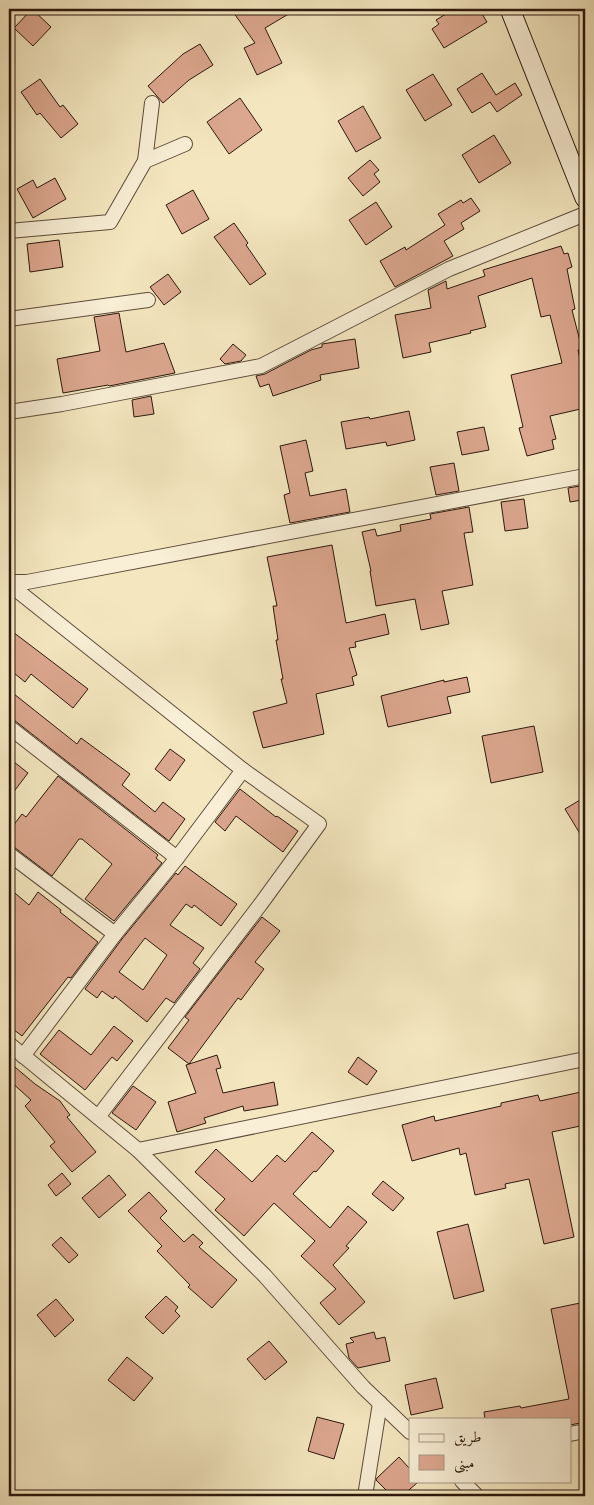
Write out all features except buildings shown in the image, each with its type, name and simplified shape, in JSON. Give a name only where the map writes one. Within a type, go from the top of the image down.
[{"type":"street","points":[[510,9],[585,198]]},
{"type":"street","points":[[9,231],[110,222],[145,161],[152,103]]},
{"type":"street","points":[[145,161],[185,144]]},
{"type":"street","points":[[9,412],[91,399],[261,366],[449,270],[585,214]]},
{"type":"street","points":[[9,319],[148,300]]},
{"type":"street","points":[[9,583],[27,582],[585,476]]},
{"type":"street","points":[[9,583],[243,770],[319,824],[260,905],[98,1117]]},
{"type":"street","points":[[9,727],[177,858]]},
{"type":"street","points":[[23,1056],[243,770]]},
{"type":"street","points":[[9,854],[115,934]]},
{"type":"street","points":[[9,1044],[138,1150],[265,1276],[363,1387],[409,1431]]},
{"type":"street","points":[[138,1150],[585,1059]]},
{"type":"street","points":[[365,1496],[380,1403]]},
{"type":"street","points":[[572,1434],[585,1431]]},
{"type":"street","points":[[463,1482],[478,1496]]}]
